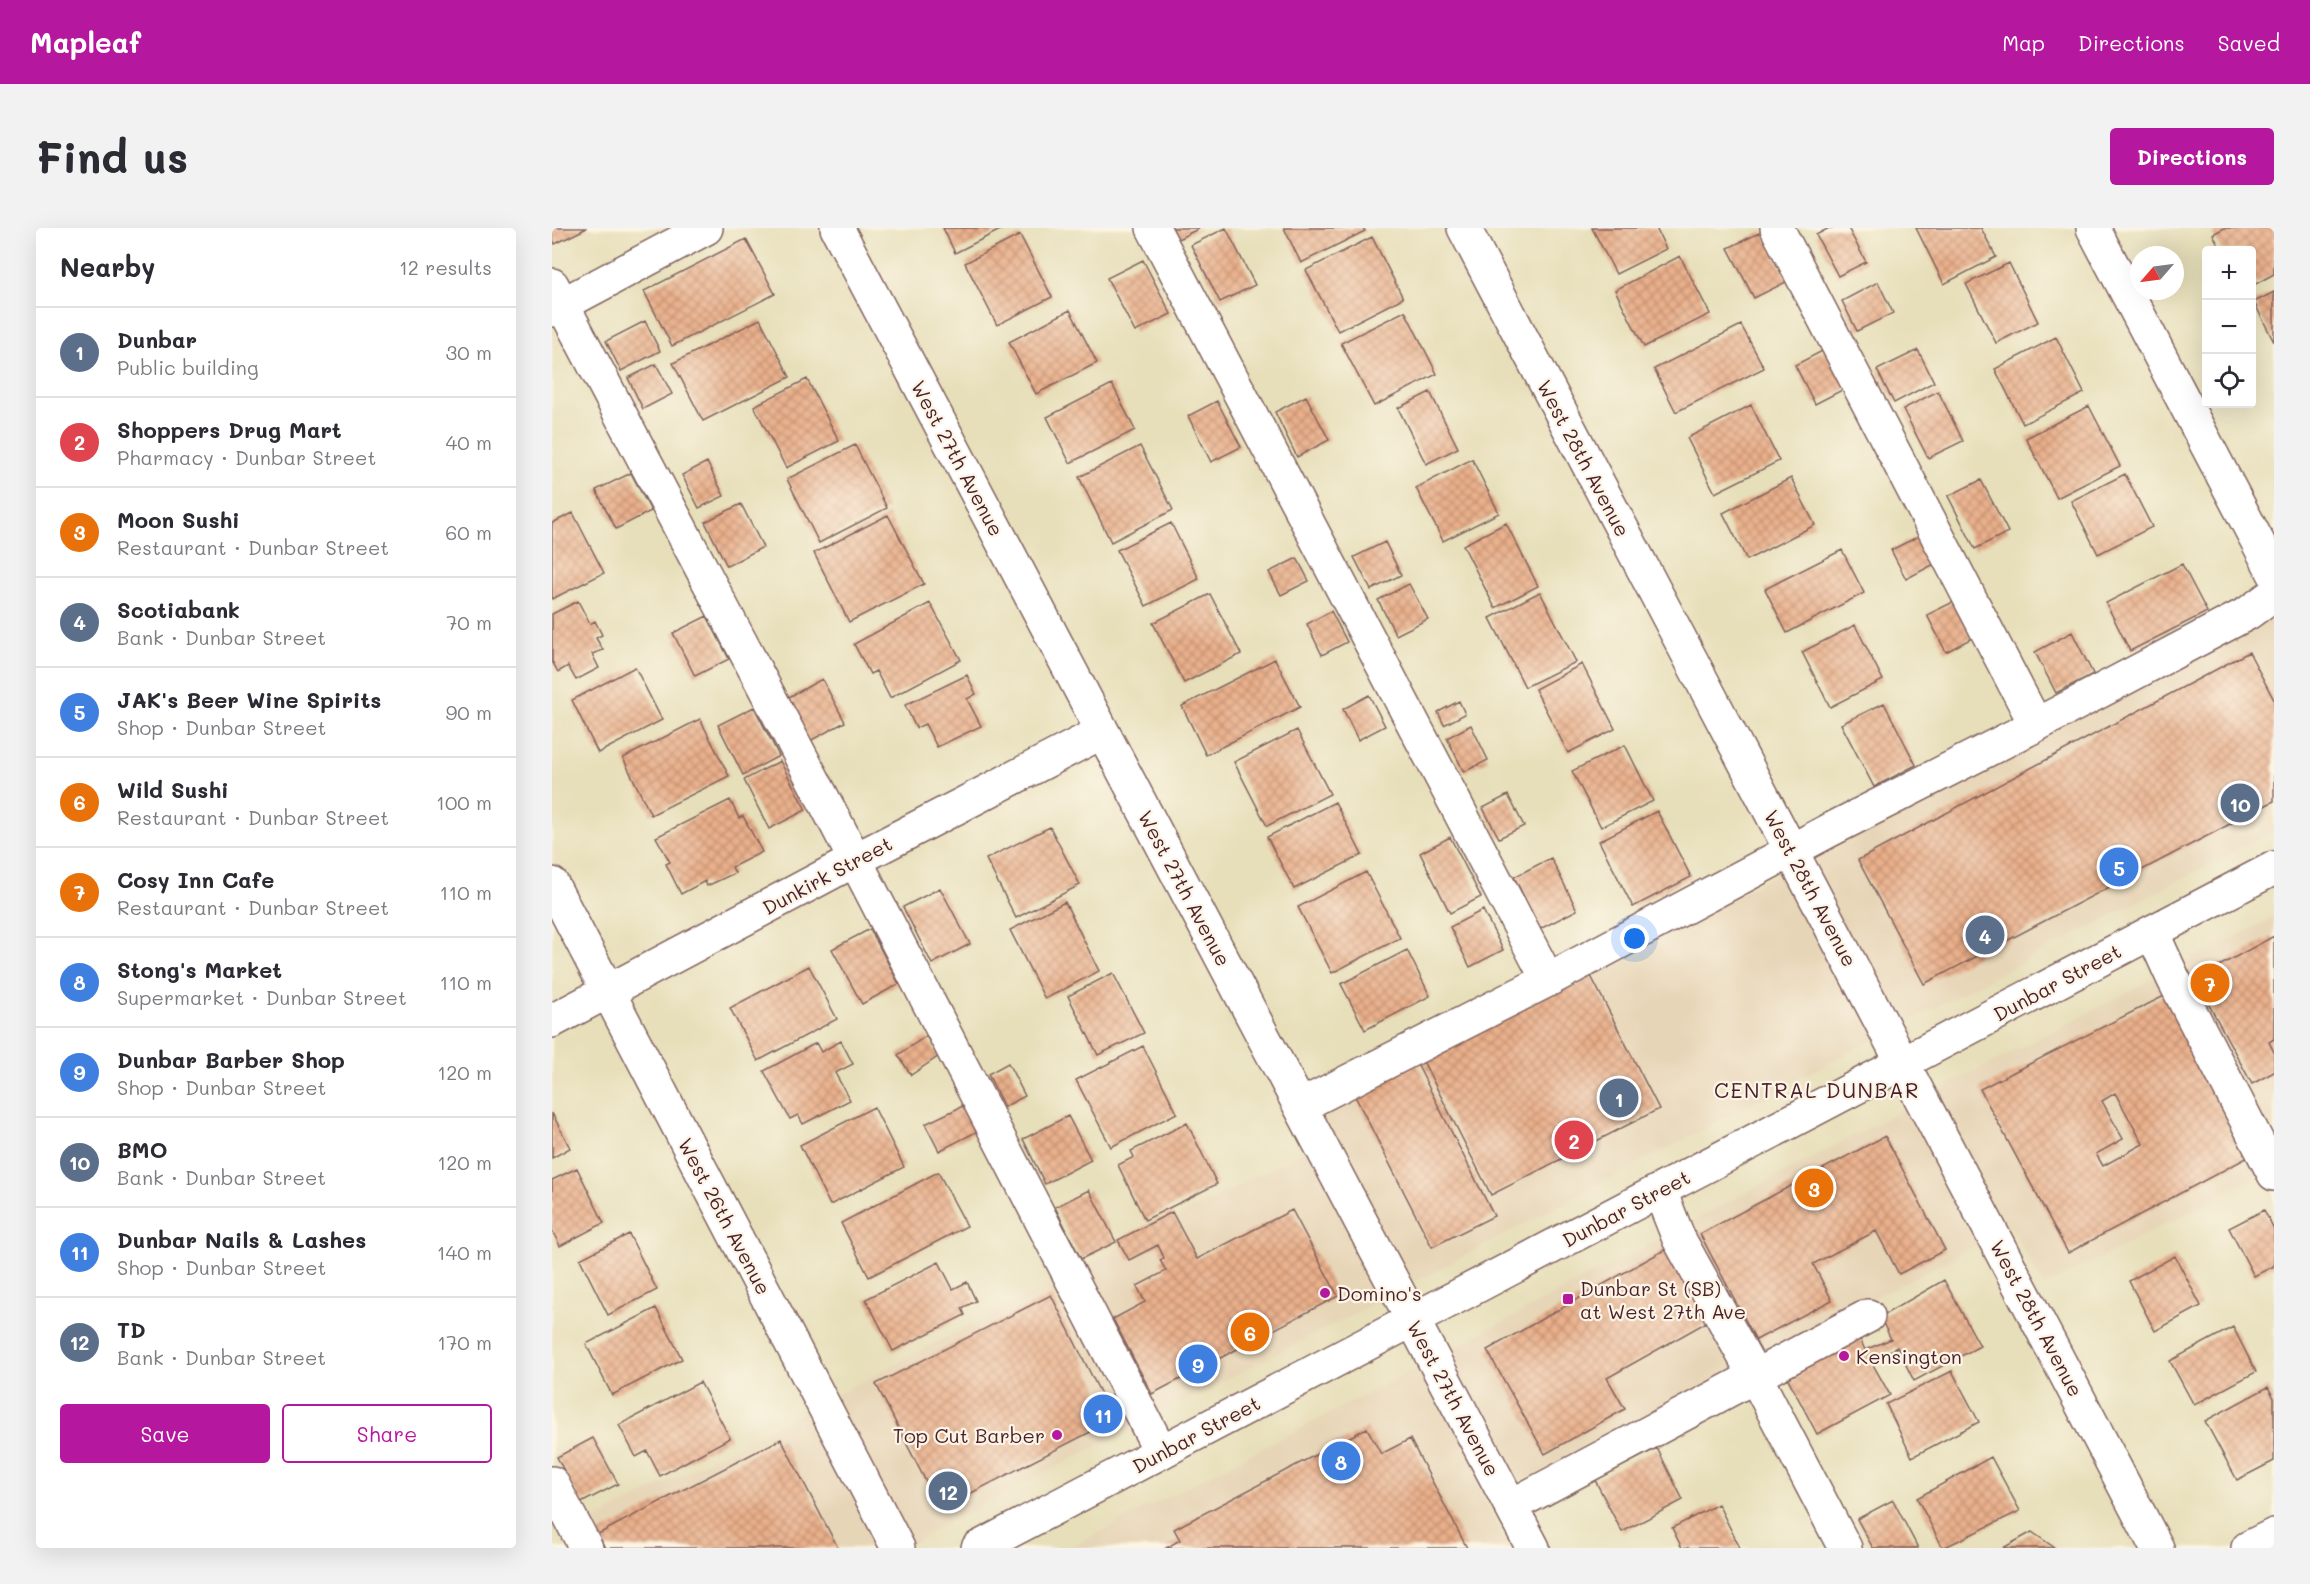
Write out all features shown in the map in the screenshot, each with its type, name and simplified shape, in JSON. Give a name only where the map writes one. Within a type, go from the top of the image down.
[{"type":"street","points":[[706,228],[556,300],[855,860],[1161,1452]]},
{"type":"street","name":"West 27th Avenue","points":[[837,228],[1533,1548]]},
{"type":"street","points":[[1153,228],[1548,980]]},
{"type":"street","name":"West 28th Avenue","points":[[1464,228],[2157,1548]]},
{"type":"street","points":[[1777,228],[2036,725]]},
{"type":"street","points":[[2093,228],[2274,573]]},
{"type":"street","points":[[1300,1106],[1548,980],[1830,830],[2036,725],[2248,613],[2274,594]]},
{"type":"street","name":"Dunkirk Street","points":[[552,1021],[1102,732]]},
{"type":"street","name":"Dunbar Street","points":[[978,1548],[2274,868]]},
{"type":"street","name":"West 26th Avenue","points":[[552,884],[898,1548]]},
{"type":"street","points":[[2152,932],[2173,978],[2274,1174]]},
{"type":"street","points":[[1659,1191],[1679,1239],[1755,1376],[1845,1548]]},
{"type":"street","points":[[1511,1506],[1868,1316]]},
{"type":"street","points":[[552,1483],[586,1548]]},
{"type":"street","points":[[2248,1548],[2274,1535]]},
{"type":"shaded area","points":[[2274,611],[2274,831],[1354,1314],[941,1526],[905,1548],[597,1548],[585,1525],[1334,1136],[1323,1114]]},
{"type":"shaded area","points":[[2274,917],[2274,1168],[2044,1287],[2011,1226],[1530,1480],[1514,1481],[1481,1497],[1509,1548],[1069,1548],[1388,1383],[1968,1075]]},
{"type":"building","points":[[552,228],[587,228],[555,244],[552,238]]},
{"type":"building","points":[[943,228],[1004,228],[955,253]]},
{"type":"building","points":[[1172,228],[1200,228],[1178,239]]},
{"type":"building","points":[[1226,228],[1255,285],[1220,302],[1191,245]]},
{"type":"building","points":[[1284,228],[1363,228],[1365,231],[1301,263]]},
{"type":"building","points":[[1592,228],[1656,228],[1666,249],[1616,274]]},
{"type":"building","points":[[1829,228],[1848,228],[1866,262],[1838,276],[1816,235]]},
{"type":"building","points":[[1916,228],[1981,228],[1996,257],[1944,284]]},
{"type":"building","points":[[2224,228],[2274,228],[2274,274],[2256,284],[2256,246],[2219,246],[2213,234]]},
{"type":"building","points":[[1763,231],[1788,281],[1754,298],[1728,248]]},
{"type":"building","points":[[1020,235],[1052,297],[997,325],[965,263]]},
{"type":"building","points":[[1372,237],[1403,298],[1338,331],[1306,270]]},
{"type":"building","points":[[746,239],[775,294],[672,346],[644,291]]},
{"type":"building","points":[[1680,256],[1710,314],[1644,347],[1615,290]]},
{"type":"building","points":[[1143,260],[1171,314],[1135,332],[1107,278]]},
{"type":"building","points":[[2009,263],[2038,322],[1996,343],[1966,284]]},
{"type":"building","points":[[1878,282],[1893,313],[1857,331],[1842,301]]},
{"type":"building","points":[[2274,292],[2274,342],[2256,306],[2256,301]]},
{"type":"building","points":[[1070,310],[1097,363],[1036,394],[1009,342]]},
{"type":"building","points":[[1405,311],[1437,374],[1374,406],[1341,343]]},
{"type":"building","points":[[760,319],[790,377],[703,421],[673,363]]},
{"type":"building","points":[[645,321],[660,351],[621,371],[606,341]]},
{"type":"building","points":[[1741,325],[1764,368],[1676,412],[1654,369]]},
{"type":"building","points":[[2056,337],[2084,393],[2023,424],[1995,369]]},
{"type":"building","points":[[1832,346],[1852,385],[1815,404],[1795,365]]},
{"type":"building","points":[[1918,350],[1934,382],[1894,403],[1877,370]]},
{"type":"building","points":[[656,364],[672,394],[643,409],[628,378]]},
{"type":"building","points":[[807,379],[839,441],[786,468],[754,406]]},
{"type":"building","points":[[1112,384],[1135,430],[1070,463],[1047,417]]},
{"type":"building","points":[[1938,391],[1963,441],[1928,458],[1903,409]]},
{"type":"building","points":[[1430,392],[1458,448],[1426,464],[1398,408]]},
{"type":"building","points":[[1306,396],[1329,440],[1297,457],[1275,412]]},
{"type":"building","points":[[1217,401],[1241,447],[1211,462],[1188,416]]},
{"type":"building","points":[[1751,405],[1779,461],[1715,493],[1687,438]]},
{"type":"building","points":[[2089,406],[2120,466],[2057,498],[2026,438]]},
{"type":"building","points":[[855,445],[887,508],[819,543],[787,479]]},
{"type":"building","points":[[1140,446],[1173,510],[1111,542],[1079,477]]},
{"type":"building","points":[[1472,459],[1499,513],[1443,541],[1416,488]]},
{"type":"building","points":[[707,462],[724,496],[699,508],[682,475]]},
{"type":"building","points":[[631,473],[651,511],[616,529],[596,490]]},
{"type":"building","points":[[2125,474],[2152,527],[2098,554],[2071,501]]},
{"type":"building","points":[[1791,478],[1815,525],[1747,560],[1723,513]]},
{"type":"building","points":[[1981,480],[2008,532],[1975,549],[1948,496]]},
{"type":"building","points":[[741,504],[763,547],[727,566],[705,522]]},
{"type":"building","points":[[573,513],[604,573],[552,599],[552,523]]},
{"type":"building","points":[[888,515],[924,584],[849,622],[814,553]]},
{"type":"building","points":[[1171,523],[1199,579],[1146,606],[1117,550]]},
{"type":"building","points":[[1506,523],[1538,586],[1495,608],[1463,545]]},
{"type":"building","points":[[1925,533],[1940,561],[1906,579],[1891,550]]},
{"type":"building","points":[[1385,542],[1401,575],[1371,590],[1354,557]]},
{"type":"building","points":[[1842,550],[1864,593],[1787,633],[1765,589]]},
{"type":"building","points":[[1297,558],[1309,581],[1281,595],[1269,572]]},
{"type":"building","points":[[2182,564],[2207,612],[2130,651],[2106,603]]},
{"type":"building","points":[[1409,584],[1428,619],[1396,635],[1378,600]]},
{"type":"building","points":[[1540,592],[1576,662],[1525,687],[1490,618]]},
{"type":"building","points":[[1210,594],[1241,654],[1184,683],[1153,623]]},
{"type":"building","points":[[578,601],[590,624],[595,621],[602,635],[596,638],[603,650],[592,654],[599,668],[576,680],[568,666],[558,672],[552,661],[552,614]]},
{"type":"building","points":[[1955,601],[1974,637],[1946,652],[1927,615]]},
{"type":"building","points":[[930,603],[961,660],[890,698],[876,671],[870,674],[854,644]]},
{"type":"building","points":[[1331,611],[1347,642],[1322,655],[1307,624]]},
{"type":"building","points":[[707,616],[729,659],[695,676],[673,633]]},
{"type":"building","points":[[1855,625],[1883,680],[1830,707],[1802,652]]},
{"type":"building","points":[[2072,632],[2093,674],[2056,693],[2035,652]]},
{"type":"building","points":[[2249,652],[2274,700],[2274,801],[1924,984],[1858,860]]},
{"type":"building","points":[[1275,659],[1300,707],[1206,755],[1182,706]]},
{"type":"building","points":[[1582,664],[1615,729],[1568,753],[1535,689]]},
{"type":"building","points":[[635,667],[662,720],[598,753],[572,700]]},
{"type":"building","points":[[967,675],[976,694],[967,699],[981,726],[937,747],[925,724],[916,728],[905,705]]},
{"type":"building","points":[[822,679],[845,722],[810,741],[787,698]]},
{"type":"building","points":[[1369,695],[1385,726],[1358,740],[1343,709]]},
{"type":"building","points":[[1459,701],[1465,714],[1444,725],[1438,712]]},
{"type":"building","points":[[1884,703],[1916,765],[1874,787],[1841,724]]},
{"type":"building","points":[[754,707],[779,756],[743,775],[718,725]]},
{"type":"building","points":[[700,719],[729,776],[651,815],[623,758]]},
{"type":"building","points":[[1471,725],[1488,760],[1464,772],[1447,738]]},
{"type":"building","points":[[1297,730],[1330,794],[1267,826],[1234,762]]},
{"type":"building","points":[[1625,745],[1653,801],[1601,827],[1572,771]]},
{"type":"building","points":[[780,761],[806,810],[769,829],[744,780]]},
{"type":"building","points":[[1508,795],[1524,826],[1499,838],[1483,808]]},
{"type":"building","points":[[730,800],[739,818],[743,816],[762,852],[732,867],[735,873],[707,886],[705,881],[681,894],[666,864],[670,862],[656,837]]},
{"type":"building","points":[[1335,802],[1362,855],[1294,889],[1267,837]]},
{"type":"building","points":[[1657,811],[1691,877],[1633,907],[1599,841]]},
{"type":"building","points":[[1050,827],[1080,885],[1016,918],[986,859]]},
{"type":"building","points":[[1450,837],[1481,897],[1450,913],[1420,853]]},
{"type":"building","points":[[1551,858],[1577,910],[1540,929],[1514,877]]},
{"type":"building","points":[[1366,872],[1400,938],[1332,973],[1298,907]]},
{"type":"building","points":[[940,888],[970,944],[932,964],[903,907]]},
{"type":"building","points":[[1065,902],[1099,971],[1045,999],[1010,930]]},
{"type":"building","points":[[1483,910],[1503,950],[1470,967],[1450,927]]},
{"type":"building","points":[[870,929],[899,984],[862,1004],[832,949]]},
{"type":"building","points":[[2274,936],[2274,1039],[2269,1042],[2274,1052],[2274,1072],[2252,1084],[2195,979]]},
{"type":"building","points":[[1407,950],[1430,996],[1365,1030],[1341,984]]},
{"type":"building","points":[[809,966],[837,1019],[758,1061],[730,1008]]},
{"type":"building","points":[[1113,973],[1144,1033],[1098,1055],[1068,996]]},
{"type":"building","points":[[1590,974],[1659,1109],[1491,1195],[1422,1059]]},
{"type":"building","points":[[2170,993],[2256,1153],[2068,1253],[1980,1089]],"holes":[[[2115,1093],[2143,1144],[2103,1166],[2096,1154],[2123,1139],[2102,1101]]]},
{"type":"building","points":[[926,1036],[939,1056],[911,1075],[898,1055]]},
{"type":"building","points":[[841,1041],[853,1064],[835,1073],[850,1100],[803,1124],[798,1115],[790,1119],[764,1071],[816,1043],[821,1052]]},
{"type":"building","points":[[1143,1046],[1177,1113],[1111,1147],[1076,1080]]},
{"type":"building","points":[[1414,1058],[1494,1216],[1432,1247],[1352,1090]]},
{"type":"building","points":[[1008,1063],[1025,1096],[1004,1107],[988,1074]]},
{"type":"building","points":[[967,1104],[980,1130],[939,1151],[925,1124]]},
{"type":"building","points":[[874,1107],[904,1167],[830,1205],[800,1145]]},
{"type":"building","points":[[552,1113],[570,1148],[552,1158]]},
{"type":"building","points":[[1068,1116],[1091,1160],[1045,1184],[1023,1139]]},
{"type":"building","points":[[1187,1123],[1217,1184],[1145,1220],[1118,1165],[1134,1157],[1131,1151]]},
{"type":"building","points":[[1885,1136],[1945,1250],[1899,1274],[1876,1231],[1813,1264],[1832,1300],[1756,1340],[1700,1234]]},
{"type":"building","points":[[577,1168],[604,1223],[560,1246],[552,1230],[552,1180]]},
{"type":"building","points":[[938,1172],[967,1226],[869,1277],[841,1223]]},
{"type":"building","points":[[1089,1190],[1116,1242],[1081,1259],[1055,1207]]},
{"type":"building","points":[[1292,1210],[1338,1296],[1152,1394],[1113,1319],[1145,1302],[1137,1286],[1166,1271],[1160,1260],[1164,1258],[1158,1245],[1129,1260],[1118,1240],[1172,1212],[1197,1259]]},
{"type":"building","points":[[2264,1210],[2274,1229],[2274,1266],[2254,1276],[2229,1228]]},
{"type":"building","points":[[629,1234],[657,1290],[608,1315],[580,1259]]},
{"type":"building","points":[[1666,1249],[1707,1322],[1607,1378],[1625,1409],[1545,1454],[1487,1350]]},
{"type":"building","points":[[2175,1256],[2201,1306],[2155,1331],[2129,1281]]},
{"type":"building","points":[[939,1262],[953,1289],[967,1282],[976,1301],[962,1308],[965,1315],[893,1351],[866,1299]]},
{"type":"building","name":"Kensington","points":[[1944,1280],[1980,1346],[1914,1381],[1897,1347],[1871,1361],[1890,1395],[1817,1434],[1783,1369],[1856,1330],[1865,1350],[1891,1339],[1880,1317]]},
{"type":"building","points":[[1051,1295],[1114,1420],[940,1509],[876,1384]]},
{"type":"building","points":[[656,1308],[682,1359],[612,1395],[586,1344]]},
{"type":"building","points":[[2233,1327],[2256,1372],[2194,1405],[2170,1361]]},
{"type":"building","points":[[1952,1371],[1979,1422],[1912,1457],[1886,1404]]},
{"type":"building","points":[[700,1382],[730,1438],[660,1476],[647,1451],[636,1457],[619,1425]]},
{"type":"building","points":[[2268,1387],[2274,1398],[2274,1461],[2237,1480],[2205,1421]]},
{"type":"building","points":[[1367,1428],[1381,1454],[1410,1439],[1467,1548],[1166,1548],[1180,1540],[1174,1529]]},
{"type":"building","points":[[593,1438],[618,1484],[581,1503],[557,1457]]},
{"type":"building","points":[[781,1439],[838,1548],[605,1548],[598,1534]]},
{"type":"building","points":[[1657,1448],[1683,1500],[1622,1532],[1595,1480]]},
{"type":"building","points":[[1991,1457],[2020,1511],[1943,1548],[1917,1498]]},
{"type":"building","points":[[1893,1500],[1918,1548],[1873,1548],[1857,1519]]},
{"type":"building","points":[[1718,1504],[1740,1548],[1682,1548],[1672,1528]]},
{"type":"building","points":[[2032,1532],[2055,1548],[2003,1548]]},
{"type":"place","name":"BMO","points":[[2240,803]]},
{"type":"place","name":"JAK's Beer Wine Spirits","points":[[2119,867]]},
{"type":"place","name":"Scotiabank","points":[[1985,935]]},
{"type":"place","name":"Cosy Inn Cafe","points":[[2210,983]]},
{"type":"place","name":"Dunbar","points":[[1619,1098]]},
{"type":"place","name":"Shoppers Drug Mart","points":[[1574,1140]]},
{"type":"place","name":"Moon Sushi","points":[[1814,1188]]},
{"type":"place","name":"Domino's","points":[[1325,1293]]},
{"type":"place","name":"Dunbar St (SB) at West 27th Ave","points":[[1568,1299]]},
{"type":"place","name":"Wild Sushi","points":[[1250,1332]]},
{"type":"place","name":"Kensington","points":[[1844,1356]]},
{"type":"place","name":"Dunbar Barber Shop","points":[[1198,1364]]},
{"type":"place","name":"Dunbar Nails & Lashes","points":[[1103,1414]]},
{"type":"place","name":"Top Cut Barber","points":[[1057,1435]]},
{"type":"place","name":"Stong's Market","points":[[1341,1461]]},
{"type":"place","name":"TD","points":[[948,1491]]},
{"type":"district","name":"CENTRAL DUNBAR","points":[[1817,1089]]}]
